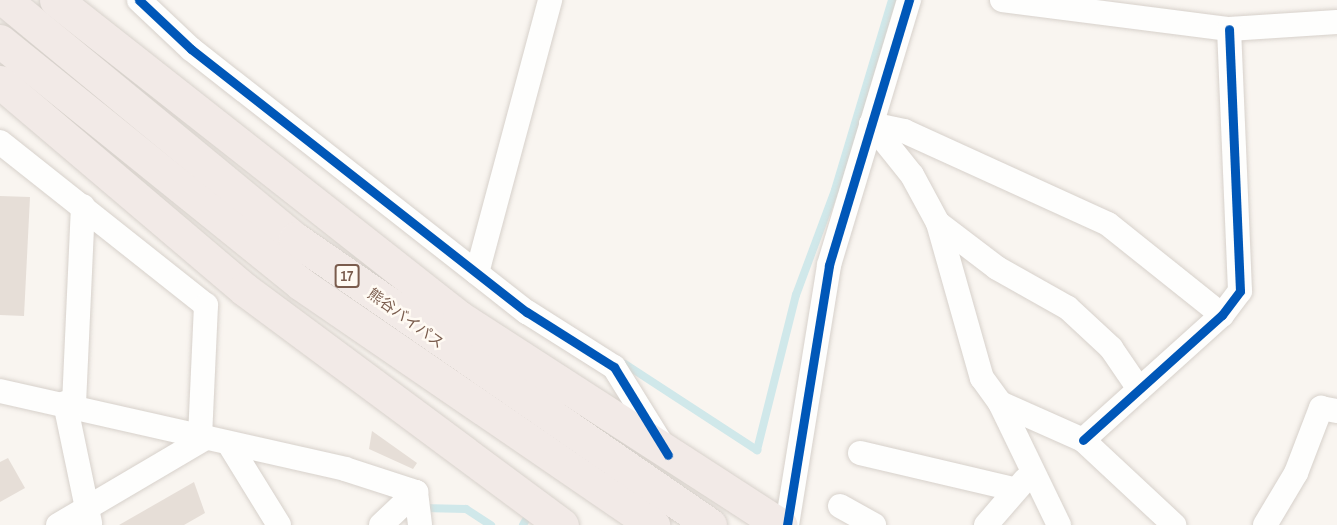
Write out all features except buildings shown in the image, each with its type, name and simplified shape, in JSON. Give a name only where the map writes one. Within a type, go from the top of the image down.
[{"type":"highway","name":"熊谷バイパス","points":[[5,0],[295,239],[710,525]]},
{"type":"highway","name":"17","points":[[56,0],[459,317],[668,455],[781,525]]},
{"type":"highway","name":"17","points":[[0,41],[301,284],[653,525]]},
{"type":"highway","points":[[0,82],[244,289],[562,525]]},
{"type":"street","points":[[139,0],[190,49],[477,273],[614,367],[668,455]]},
{"type":"street","points":[[477,273],[550,0]]},
{"type":"street","points":[[787,525],[829,265],[909,0]]},
{"type":"street","points":[[1002,0],[1229,29],[1337,22]]},
{"type":"street","points":[[1083,440],[1222,315],[1240,291],[1229,29]]},
{"type":"street","points":[[871,124],[912,175],[938,223],[982,378],[1000,402],[1059,525]]},
{"type":"street","points":[[871,124],[904,131],[1108,224],[1222,315]]},
{"type":"street","points":[[0,142],[206,305],[202,439]]},
{"type":"street","points":[[83,206],[70,403],[87,518]]},
{"type":"street","points":[[938,223],[997,268],[1068,308],[1111,348],[1139,389]]},
{"type":"street","points":[[1,394],[70,403],[202,439],[345,469],[416,493]]},
{"type":"street","points":[[1000,402],[1083,440],[1174,525]]},
{"type":"street","points":[[1265,525],[1296,473],[1320,408],[1337,411]]},
{"type":"street","points":[[58,525],[87,518],[202,439]]},
{"type":"street","points":[[229,444],[279,525]]},
{"type":"street","points":[[861,453],[1013,489]]},
{"type":"street","points":[[986,525],[1013,489],[1034,474]]},
{"type":"street","points":[[381,525],[416,493]]},
{"type":"street","points":[[416,493],[420,525]]},
{"type":"street","points":[[840,506],[874,525]]},
{"type":"waterway","points":[[625,364],[757,450],[796,295],[835,190],[892,0]]},
{"type":"waterway","points":[[422,508],[466,509],[491,525]]},
{"type":"waterway","points":[[523,525],[527,518]]},
{"type":"cycle path","points":[[139,0],[191,49],[527,312],[614,367],[668,455]]},
{"type":"cycle path","points":[[787,525],[829,265],[909,0]]},
{"type":"cycle path","points":[[1083,440],[1222,315],[1240,291],[1229,29]]}]
